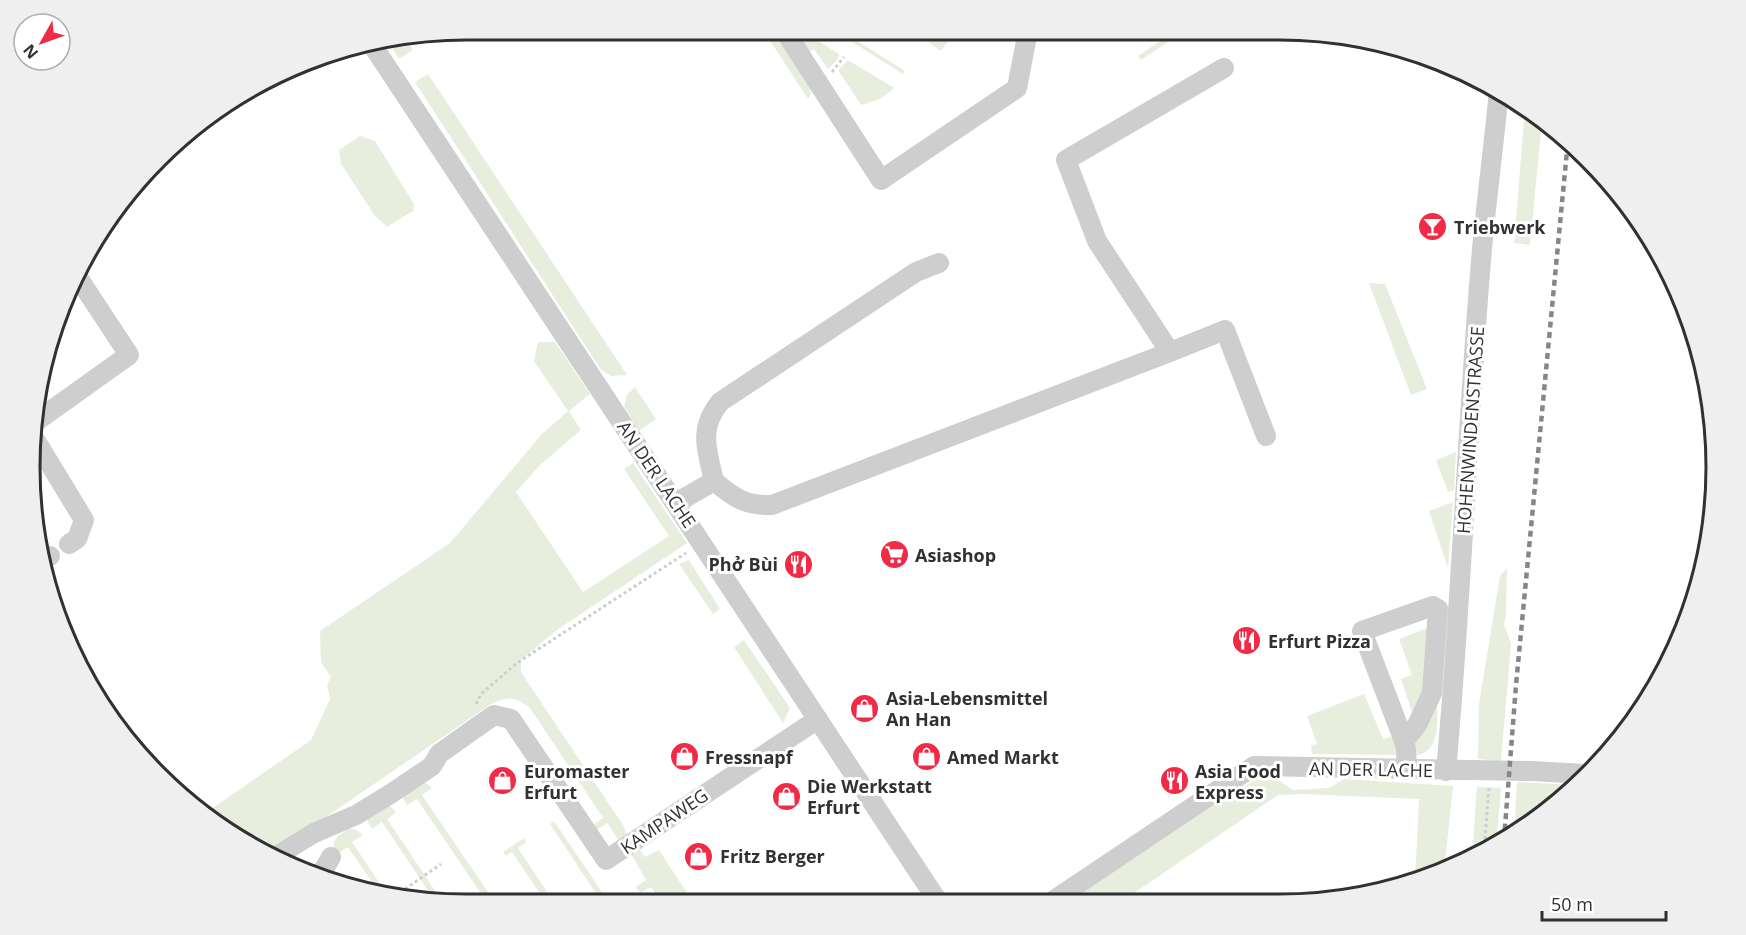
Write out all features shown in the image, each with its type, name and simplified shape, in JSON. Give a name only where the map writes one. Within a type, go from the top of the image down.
[{"type":"street","points":[[790,40],[881,180],[1017,88],[1026,40]]},
{"type":"street","name":"AN DER LACHE","points":[[377,51],[933,894]]},
{"type":"street","points":[[1170,352],[1097,241],[1066,160],[1224,68]]},
{"type":"street","name":"HOHENWINDENSTRASSE","points":[[1446,771],[1482,248],[1498,101]]},
{"type":"street","points":[[939,264],[916,272],[720,402],[709,415],[706,435],[714,481],[734,497],[755,506],[772,505],[1225,330],[1266,436]]},
{"type":"street","points":[[44,416],[129,355],[82,284]]},
{"type":"street","points":[[41,449],[84,520],[77,539],[69,544]]},
{"type":"street","points":[[676,503],[714,481]]},
{"type":"street","points":[[1404,741],[1418,725],[1432,693],[1438,609],[1433,606],[1362,631],[1404,741],[1407,770]]},
{"type":"street","name":"KAMPAWEG","points":[[283,852],[314,833],[356,815],[393,793],[432,766],[439,753],[494,715],[511,720],[606,860],[818,719]]},
{"type":"street","name":"AN DER LACHE","points":[[1063,894],[1254,766],[1575,774]]},
{"type":"street","points":[[324,870],[331,857]]},
{"type":"path","points":[[475,706],[481,694],[517,663],[702,542]]},
{"type":"path","points":[[1485,841],[1491,770]]},
{"type":"path","points":[[405,889],[441,864]]},
{"type":"green space","points":[[770,40],[779,40],[810,87],[811,93],[808,99]]},
{"type":"green space","points":[[800,40],[817,40],[839,54],[838,59],[828,69],[814,49],[809,52]]},
{"type":"green space","points":[[849,40],[856,40],[905,71],[903,74]]},
{"type":"green space","points":[[925,40],[949,40],[941,51]]},
{"type":"green space","points":[[1162,40],[1171,40],[1141,60],[1138,56]]},
{"type":"green space","points":[[409,45],[413,50],[399,59],[392,48]]},
{"type":"green space","points":[[848,60],[894,88],[880,99],[861,105],[838,70]]},
{"type":"green space","points":[[428,74],[627,375],[611,376],[601,370],[415,82]]},
{"type":"green space","points":[[1524,118],[1541,131],[1530,245],[1514,243]]},
{"type":"green space","points":[[360,136],[375,141],[414,204],[413,211],[387,227],[375,216],[341,164],[339,150]]},
{"type":"green space","points":[[1369,283],[1385,284],[1427,389],[1411,395]]},
{"type":"green space","points":[[538,342],[555,342],[590,394],[569,411],[581,430],[540,465],[516,492],[583,592],[669,536],[624,469],[633,463],[687,543],[557,630],[521,660],[521,672],[623,825],[628,836],[619,841],[607,823],[597,830],[593,825],[603,818],[530,708],[511,698],[491,704],[277,849],[230,823],[212,809],[311,740],[330,699],[327,685],[331,677],[321,662],[320,631],[450,543],[541,435],[568,411],[534,361]]},
{"type":"green space","points":[[635,387],[656,419],[639,431],[624,406],[627,395]]},
{"type":"green space","points":[[1456,452],[1454,490],[1448,492],[1436,460]]},
{"type":"green space","points":[[1453,502],[1448,568],[1429,511]]},
{"type":"green space","points":[[689,560],[720,609],[713,614],[679,564]]},
{"type":"green space","points":[[1507,568],[1504,624],[1511,644],[1501,761],[1478,759],[1479,704],[1500,576]]},
{"type":"green space","points":[[1432,626],[1427,690],[1414,718],[1401,679],[1412,675],[1399,639]]},
{"type":"green space","points":[[744,640],[790,708],[783,723],[734,647]]},
{"type":"green space","points":[[1364,694],[1383,739],[1394,736],[1397,755],[1312,754],[1311,745],[1317,744],[1307,716]]},
{"type":"green space","points":[[1437,696],[1434,740],[1431,747],[1417,755],[1414,752],[1412,740]]},
{"type":"green space","points":[[1274,777],[1293,790],[1329,788],[1344,779],[1453,786],[1445,860],[1415,872],[1419,799],[1278,795],[1133,894],[1080,894],[1221,800],[1257,779]]},
{"type":"green space","points":[[425,782],[432,788],[422,795],[489,894],[481,894],[417,799],[407,805],[403,799],[405,792]]},
{"type":"green space","points":[[1517,782],[1565,784],[1560,789],[1515,824]]},
{"type":"green space","points":[[1477,787],[1501,788],[1497,834],[1473,847]]},
{"type":"green space","points":[[389,805],[396,812],[387,819],[437,894],[430,893],[382,822],[372,829],[368,818]]},
{"type":"green space","points":[[554,821],[603,894],[596,894],[550,824]]},
{"type":"green space","points":[[348,829],[355,829],[363,835],[352,842],[381,885],[373,884],[348,847],[337,854],[333,844],[338,836]]},
{"type":"green space","points":[[524,838],[526,842],[518,848],[548,894],[540,894],[512,852],[506,856],[503,852]]},
{"type":"green space","points":[[638,847],[645,857],[659,850],[687,893],[656,894],[651,887],[640,893],[636,887],[646,880],[631,854]]},
{"type":"railway","points":[[1505,830],[1516,685],[1567,153]]},
{"type":"place","name":"Triebwerk","points":[[1433,227]]},
{"type":"place","name":"Asiashop","points":[[894,555]]},
{"type":"place","name":"Phở Bùi","points":[[799,564]]},
{"type":"place","name":"Erfurt Pizza","points":[[1247,641]]},
{"type":"place","name":"Asia-Lebensmittel An Han","points":[[865,708]]},
{"type":"place","name":"Fressnapf","points":[[684,757]]},
{"type":"place","name":"Amed Markt","points":[[926,757]]},
{"type":"place","name":"Euromaster Erfurt","points":[[503,781]]},
{"type":"place","name":"Asia Food Express","points":[[1174,781]]},
{"type":"place","name":"Die Werkstatt Erfurt","points":[[786,796]]},
{"type":"place","name":"Fritz Berger","points":[[699,856]]}]
